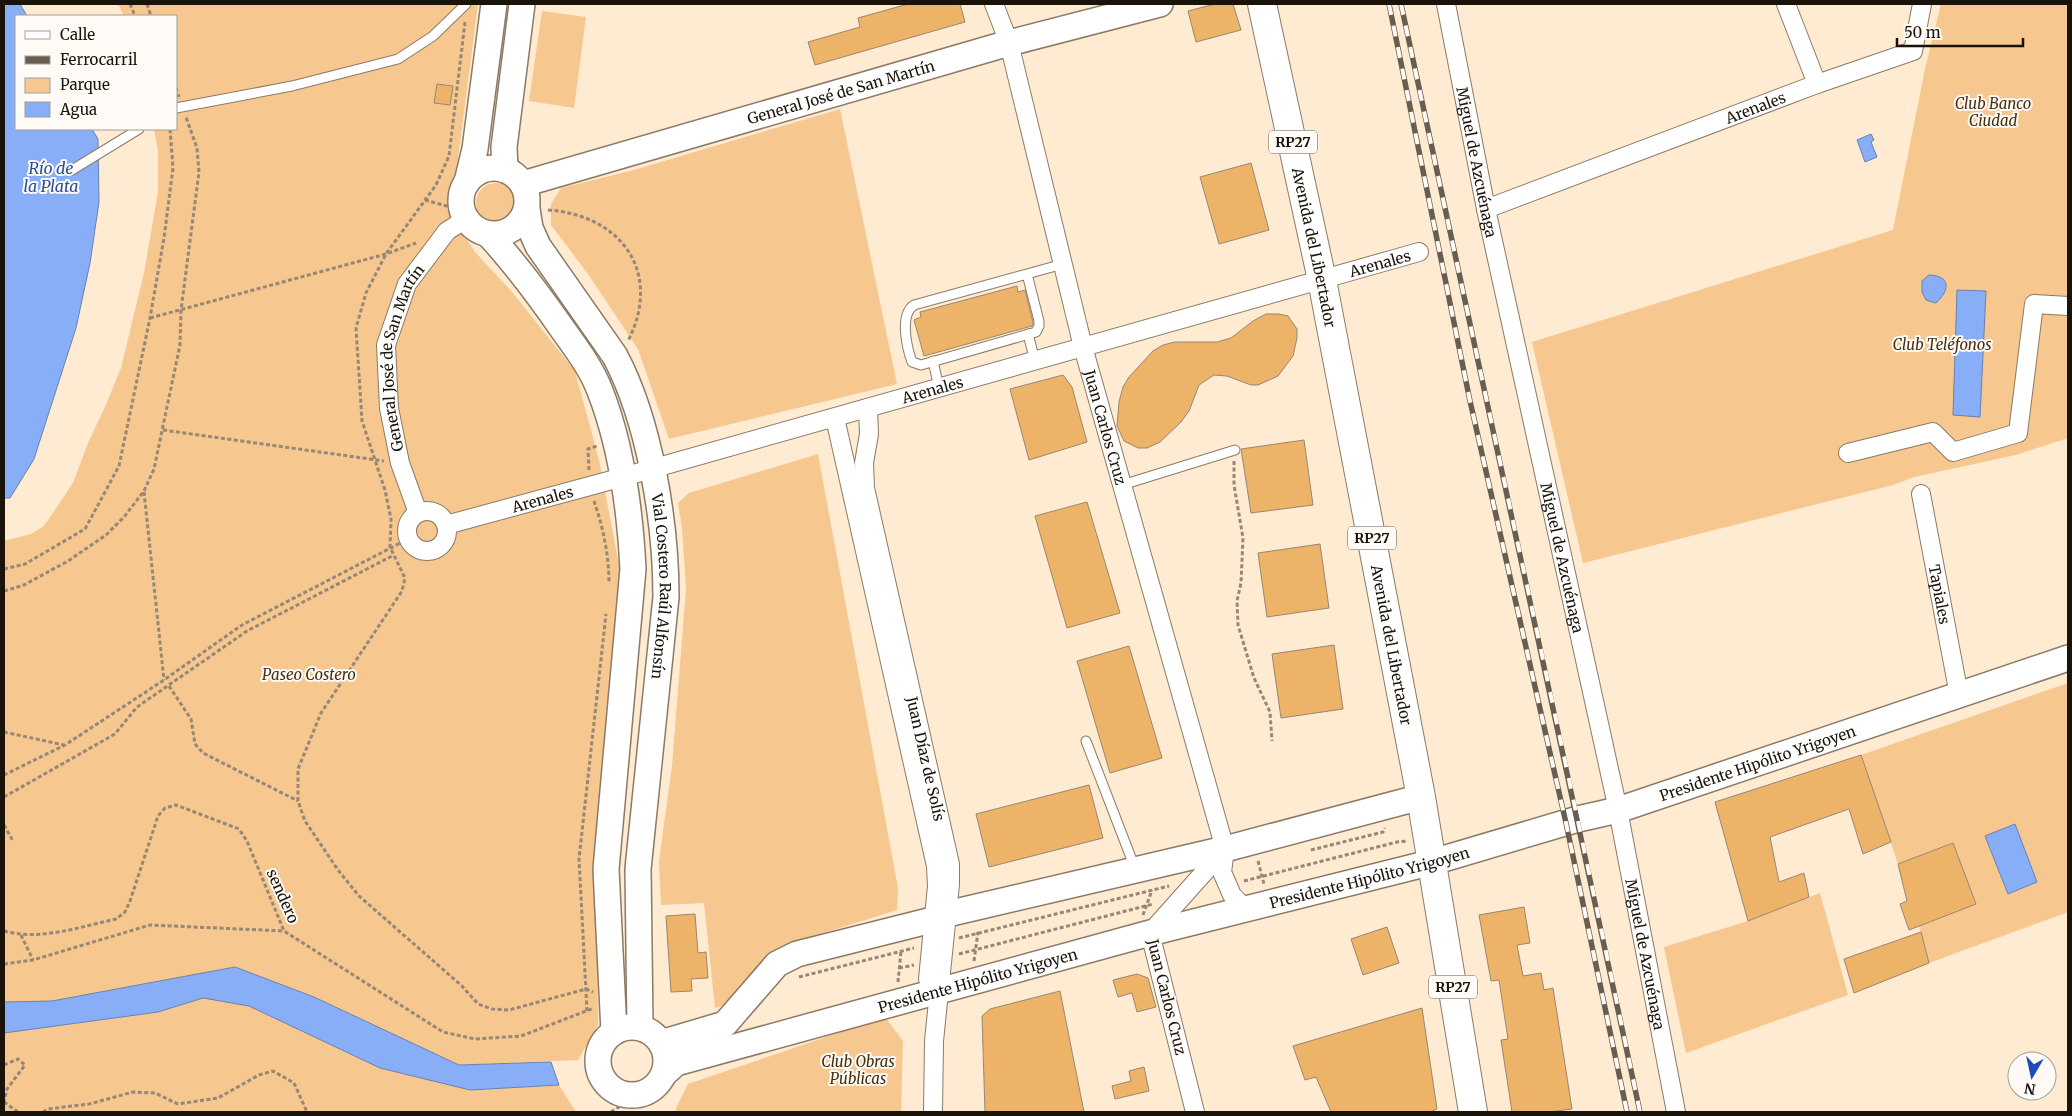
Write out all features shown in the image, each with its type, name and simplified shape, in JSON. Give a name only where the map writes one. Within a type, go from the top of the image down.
[{"type":"main road","name":"Avenida del Libertador","points":[[1262,4],[1322,280],[1412,800],[1433,862],[1473,1112]]},
{"type":"street","points":[[494,4],[475,149],[462,191],[458,220],[488,234],[499,234],[513,229],[523,219],[527,209],[527,192],[514,177],[504,148],[522,4]]},
{"type":"street","name":"Juan Carlos Cruz","points":[[994,4],[1009,44],[1083,347],[1232,895],[1246,910]]},
{"type":"street","name":"General José de San Martín","points":[[514,177],[1160,4]]},
{"type":"street","name":"Miguel de Azcuénaga","points":[[1446,4],[1486,209],[1618,810],[1676,1112]]},
{"type":"street","points":[[1786,4],[1816,84]]},
{"type":"street","name":"Arenales","points":[[1486,209],[1816,84],[1913,51],[1922,4]]},
{"type":"street","points":[[466,182],[474,175],[494,168],[514,177]]},
{"type":"street","name":"Vial Costero Raúl Alfonsín","points":[[527,209],[530,228],[538,246],[615,356],[635,403],[652,469],[664,555],[666,597],[638,869],[640,1028]]},
{"type":"street","name":"General José de San Martín","points":[[418,513],[400,463],[389,408],[386,345],[408,284],[458,220]]},
{"type":"street","name":"Vial Costero Raúl Alfonsín","points":[[488,234],[526,276],[586,363],[600,391],[615,440],[623,477],[630,525],[633,569],[606,869],[610,914],[611,1001],[614,1032]]},
{"type":"street","name":"Arenales","points":[[446,525],[834,418],[1419,252]]},
{"type":"street","points":[[1848,453],[1932,432],[1952,452],[2018,433],[2034,304],[2068,306]]},
{"type":"street","name":"Juan Díaz de Solís","points":[[868,408],[869,434],[864,463],[865,488],[950,864],[940,917],[933,994],[933,1112]]},
{"type":"street","name":"Juan Díaz de Solís","points":[[834,418],[936,866],[940,917]]},
{"type":"street","name":"Tapiales","points":[[1921,494],[1959,695]]},
{"type":"street","points":[[434,512],[446,525],[444,540],[434,549],[418,549],[408,539],[406,531],[408,524],[418,513],[434,512]]},
{"type":"street","name":"Presidente Hipólito Yrigoyen","points":[[664,1074],[676,1063],[1141,936],[1433,862],[1578,819],[1618,810],[2068,658]]},
{"type":"street","points":[[661,1043],[725,1024],[777,964],[798,954],[981,906],[1162,864],[1224,860],[1256,852],[1412,800]]},
{"type":"street","name":"Juan Carlos Cruz","points":[[1195,1112],[1141,936],[1198,878],[1224,860]]},
{"type":"street","name":"Juan Díaz de Solís","points":[[922,1112],[923,1044],[933,994]]},
{"type":"street","points":[[622,1028],[640,1028],[652,1033],[661,1043],[666,1058],[664,1074],[658,1084],[649,1091],[638,1095],[626,1095],[614,1091],[605,1084],[599,1073],[597,1062],[599,1050],[605,1040],[614,1032],[622,1028]]},
{"type":"lane","points":[[179,107],[292,86],[398,59],[433,36],[466,8]]},
{"type":"lane","points":[[72,170],[137,130]]},
{"type":"lane","points":[[1027,274],[1039,326],[1036,332],[918,365],[912,362],[905,318],[910,308],[1027,274],[1063,264]]},
{"type":"lane","points":[[1028,334],[1035,361]]},
{"type":"lane","points":[[933,361],[939,388]]},
{"type":"lane","points":[[1122,485],[1235,450]]},
{"type":"lane","points":[[1086,741],[1136,870]]},
{"type":"path","points":[[466,8],[449,156],[436,185],[386,254],[366,293],[356,328],[362,421],[376,460],[391,518],[390,547],[404,578],[402,591],[321,713],[298,770],[298,801],[305,821],[338,870],[359,896],[462,986],[478,1004],[492,1009],[509,1010],[586,989],[611,1001]]},
{"type":"path","points":[[4,591],[24,585],[68,561],[106,535],[124,517],[144,491],[154,469],[180,345],[181,310],[199,172],[197,148],[179,107]]},
{"type":"path","points":[[4,569],[25,564],[85,529],[119,466],[150,318],[173,168],[170,130]]},
{"type":"path","points":[[425,200],[458,220]]},
{"type":"path","points":[[527,209],[557,211],[584,217],[615,235],[627,249],[636,266],[641,284],[642,300],[635,328],[628,341],[615,356]]},
{"type":"path","points":[[150,318],[386,254],[458,220]]},
{"type":"path","points":[[163,430],[400,463]]},
{"type":"path","points":[[608,592],[609,567],[601,521],[589,486],[588,449],[615,440]]},
{"type":"path","points":[[1235,450],[1234,485],[1243,538],[1242,583],[1237,601],[1238,625],[1254,678],[1270,712],[1272,741]]},
{"type":"path","points":[[144,491],[164,680]]},
{"type":"path","points":[[4,775],[65,745],[164,680],[242,625],[408,539]]},
{"type":"path","points":[[4,797],[114,734],[137,708],[247,631],[394,555]]},
{"type":"path","points":[[586,1011],[578,859],[607,611]]},
{"type":"path","points":[[168,686],[191,719],[195,744],[203,753],[298,801]]},
{"type":"path","points":[[4,732],[65,745]]},
{"type":"path","points":[[1306,851],[1382,832],[1412,800]]},
{"type":"path","name":"sendero","points":[[4,931],[21,936],[40,935],[116,919],[125,912],[130,901],[158,816],[165,808],[176,805],[239,829],[248,841],[284,931],[443,1032],[475,1039],[521,1036],[611,1001]]},
{"type":"path","points":[[4,825],[13,841]]},
{"type":"path","points":[[1256,852],[1270,904]]},
{"type":"path","points":[[1224,860],[1256,852],[1268,860]]},
{"type":"path","points":[[1141,936],[1152,890],[1162,864]]},
{"type":"path","points":[[793,979],[1198,878]]},
{"type":"path","points":[[970,984],[981,906]]},
{"type":"path","points":[[4,964],[33,960],[150,925],[284,931]]},
{"type":"path","points":[[894,1004],[903,927]]},
{"type":"path","points":[[21,936],[33,960]]},
{"type":"path","points":[[4,1064],[18,1059],[25,1065],[8,1090],[4,1102],[18,1112]]},
{"type":"path","points":[[43,1112],[89,1104],[133,1092],[156,1093],[178,1104],[218,1098],[259,1074],[273,1072],[294,1084],[307,1112]]},
{"type":"path","points":[[611,1112],[638,1095]]},
{"type":"green space","name":"Paseo Costero","points":[[118,4],[478,4],[456,174],[447,209],[475,252],[513,293],[575,371],[599,460],[620,570],[593,875],[597,933],[598,1025],[578,1060],[459,1065],[314,997],[235,967],[52,1001],[4,1002],[4,541],[31,534],[44,526],[73,483],[88,443],[121,368],[144,273],[158,192],[158,151],[154,130],[178,130],[178,15],[124,15]]},
{"type":"green space","name":"Club Teléfonos","points":[[1941,4],[2068,4],[2068,438],[2016,455],[1914,477],[1893,485],[1583,563],[1532,342],[1893,230],[1925,69]]},
{"type":"green space","points":[[542,11],[586,17],[574,108],[529,101]]},
{"type":"green space","points":[[840,109],[897,384],[669,439],[638,349],[588,274],[551,225],[551,204],[561,188],[630,171]]},
{"type":"green space","points":[[500,183],[507,186],[513,192],[516,203],[515,211],[507,220],[500,223],[492,223],[485,220],[477,211],[476,199],[479,192],[488,184]]},
{"type":"green space","points":[[818,454],[898,888],[897,910],[779,947],[731,1004],[715,1008],[704,903],[661,905],[659,861],[672,766],[686,589],[682,528],[678,503],[689,493]]},
{"type":"green space","points":[[2068,683],[2068,912],[1929,963],[1919,926],[1976,903],[1953,843],[1898,864],[1861,755]]},
{"type":"green space","points":[[1820,893],[1848,995],[1686,1053],[1664,947],[1748,921]]},
{"type":"green space","points":[[203,998],[249,1006],[380,1068],[470,1090],[559,1085],[576,1112],[4,1112],[4,1033],[157,1012]]},
{"type":"green space","name":"Club Obras Públicas","points":[[885,1017],[903,1041],[901,1112],[676,1112],[676,1108],[688,1084]]},
{"type":"water","name":"Río de la Plata","points":[[4,4],[20,4],[26,15],[15,15],[15,130],[93,130],[98,139],[99,202],[90,263],[76,328],[34,459],[10,498],[4,498]]},
{"type":"water","points":[[1871,134],[1874,140],[1871,142],[1877,157],[1865,162],[1857,140]]},
{"type":"water","points":[[1929,275],[1941,278],[1946,284],[1944,293],[1936,303],[1926,300],[1922,292],[1922,281]]},
{"type":"water","points":[[1957,290],[1986,291],[1980,417],[1953,415]]},
{"type":"water","points":[[2015,824],[2037,882],[2008,894],[1985,836]]},
{"type":"water","points":[[235,967],[314,997],[459,1065],[551,1062],[559,1085],[470,1090],[380,1068],[249,1006],[203,998],[158,1012],[4,1033],[4,1002],[52,1001]]},
{"type":"building","points":[[908,4],[960,4],[965,22],[815,65],[808,42],[860,27],[858,18]]},
{"type":"building","points":[[1215,4],[1233,4],[1241,30],[1196,42],[1188,11]]},
{"type":"building","points":[[437,84],[453,86],[450,105],[434,103]]},
{"type":"building","points":[[1251,163],[1269,230],[1219,244],[1200,177]]},
{"type":"building","points":[[1017,286],[1018,292],[1025,290],[1033,322],[1032,326],[924,356],[914,320],[921,317],[920,312]]},
{"type":"building","points":[[1266,314],[1288,316],[1297,329],[1293,356],[1278,376],[1258,385],[1251,385],[1227,376],[1214,375],[1199,385],[1189,411],[1181,422],[1160,442],[1147,448],[1138,448],[1124,441],[1117,426],[1119,402],[1123,387],[1129,377],[1153,351],[1163,345],[1175,342],[1217,342],[1231,338],[1253,321]]},
{"type":"building","points":[[1063,375],[1072,387],[1087,442],[1029,460],[1010,389]]},
{"type":"building","points":[[1304,440],[1313,505],[1251,513],[1241,449]]},
{"type":"building","points":[[1087,502],[1120,613],[1067,628],[1035,516]]},
{"type":"building","points":[[1320,544],[1329,608],[1267,617],[1258,553]]},
{"type":"building","points":[[1334,645],[1343,709],[1281,718],[1272,654]]},
{"type":"building","points":[[1129,646],[1162,758],[1110,773],[1077,661]]},
{"type":"building","points":[[1861,755],[1891,842],[1863,854],[1849,809],[1770,837],[1779,882],[1804,873],[1809,897],[1748,921],[1715,802]]},
{"type":"building","points":[[1089,785],[1103,838],[989,867],[976,814]]},
{"type":"building","points":[[1953,843],[1976,904],[1909,930],[1900,904],[1907,901],[1898,864]]},
{"type":"building","points":[[1524,907],[1530,943],[1517,945],[1523,976],[1541,973],[1544,990],[1553,988],[1572,1109],[1549,1112],[1512,1112],[1501,1040],[1508,1039],[1499,980],[1491,981],[1479,915]]},
{"type":"building","points":[[695,914],[698,953],[706,952],[708,978],[691,979],[692,991],[671,992],[666,916]]},
{"type":"building","points":[[1387,927],[1399,963],[1363,975],[1351,939]]},
{"type":"building","points":[[1921,932],[1929,963],[1854,993],[1844,959]]},
{"type":"building","points":[[1137,974],[1148,978],[1156,1007],[1137,1012],[1132,993],[1118,997],[1113,980]]},
{"type":"building","points":[[1060,991],[1084,1112],[985,1112],[982,1016],[990,1009]]},
{"type":"building","points":[[1422,1008],[1437,1109],[1430,1112],[1331,1112],[1316,1077],[1305,1080],[1293,1046]]},
{"type":"building","points":[[1144,1067],[1149,1091],[1115,1099],[1112,1086],[1131,1081],[1129,1071]]},
{"type":"railway","points":[[1389,4],[1470,401],[1566,823],[1627,1112]]},
{"type":"railway","points":[[1401,4],[1640,1112]]},
{"type":"park label","name":"Club Banco Ciudad","points":[[1993,112]]}]
